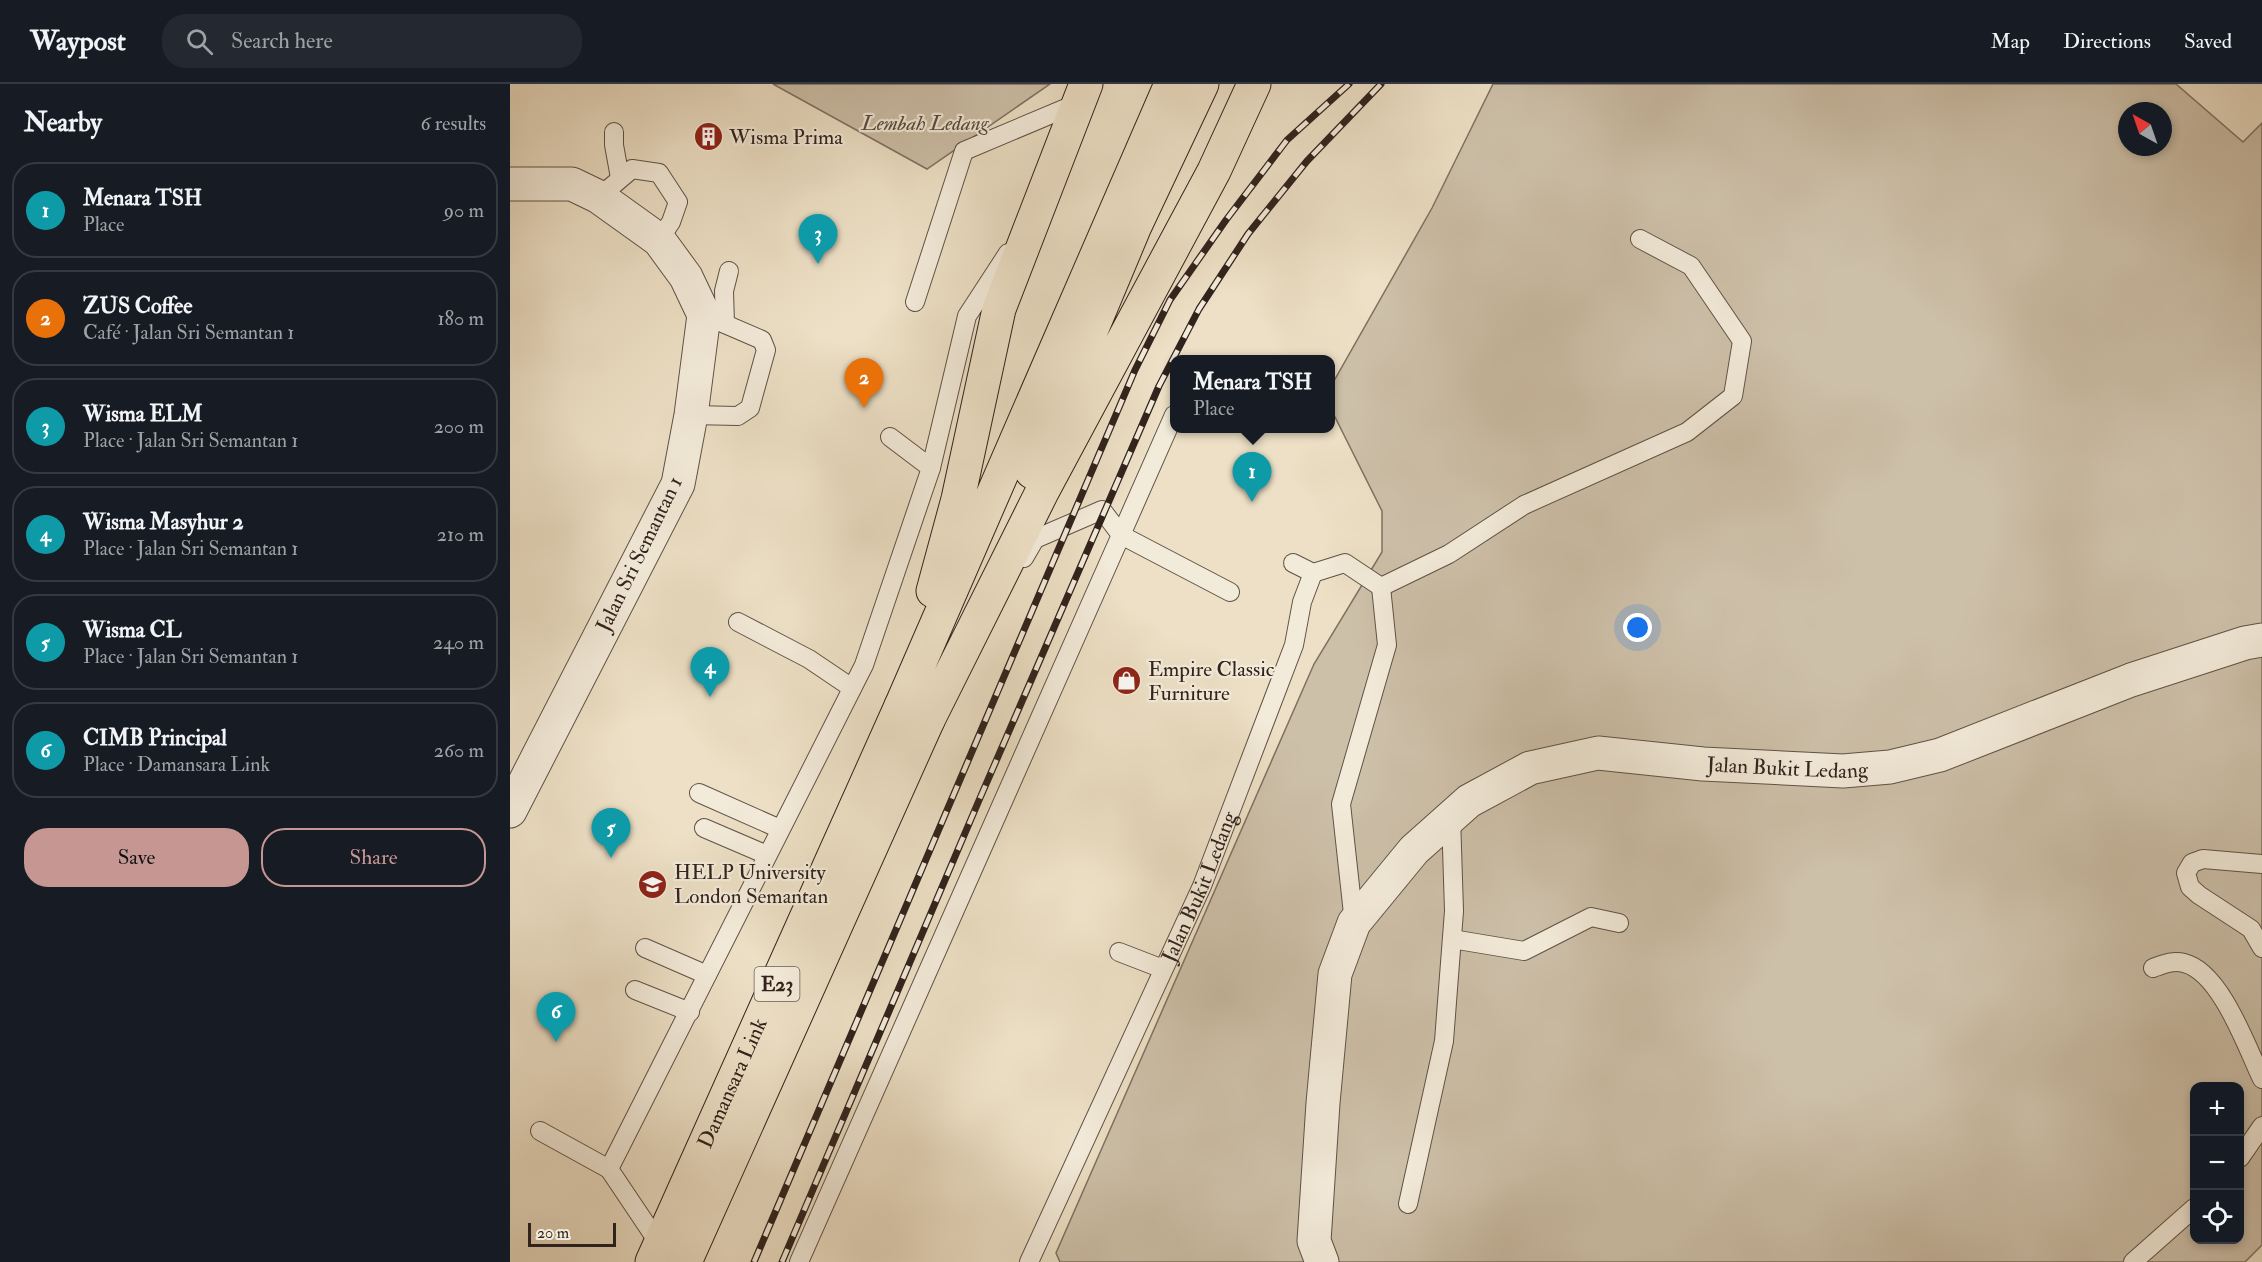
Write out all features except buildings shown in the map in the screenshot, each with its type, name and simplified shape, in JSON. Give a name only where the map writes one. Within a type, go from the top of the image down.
[{"type":"main road","points":[[915,713],[1171,84]]},
{"type":"main road","points":[[915,713],[1135,226],[1202,84]]},
{"type":"main road","points":[[915,713],[1042,492],[1214,171],[1254,84]]},
{"type":"main road","points":[[915,713],[999,309],[1082,93]]},
{"type":"main road","name":"Damansara Link","points":[[666,1256],[915,713]]},
{"type":"street","points":[[510,184],[572,184],[610,187],[658,240],[714,319]]},
{"type":"street","name":"Jalan Sri Semantan 1","points":[[510,811],[678,484],[714,319]]},
{"type":"street","name":"Jalan Bukit Ledang","points":[[1322,1262],[1314,1241],[1323,1103],[1335,974],[1354,923],[1414,850],[1469,801],[1530,768],[1598,753],[1715,765],[1844,771],[1890,767],[1940,755],[2131,680],[2246,643],[2262,640]]},
{"type":"lane","points":[[915,302],[964,151],[1082,93]]},
{"type":"lane","points":[[610,187],[614,132]]},
{"type":"lane","points":[[610,187],[632,168],[659,173],[678,202],[671,222],[658,240]]},
{"type":"lane","points":[[609,1169],[864,665],[931,468],[967,316],[1036,210]]},
{"type":"lane","points":[[1293,563],[1313,573],[1345,563],[1381,587],[1449,554],[1524,505],[1687,432],[1733,396],[1742,341],[1691,266],[1640,239]]},
{"type":"lane","points":[[692,415],[738,416],[750,408],[766,350],[762,340],[714,319],[729,271]]},
{"type":"lane","points":[[799,1262],[1170,424]]},
{"type":"lane","points":[[890,437],[931,468]]},
{"type":"lane","points":[[915,713],[1035,539],[1102,510],[1121,535],[1230,592]]},
{"type":"lane","name":"Jalan Bukit Ledang","points":[[1029,1262],[1202,886],[1294,645],[1302,602],[1313,573]]},
{"type":"lane","name":"Jalan Bukit Ledang","points":[[1354,923],[1341,804],[1387,645],[1381,587]]},
{"type":"lane","points":[[738,622],[809,658],[852,688]]},
{"type":"lane","points":[[699,793],[780,829]]},
{"type":"lane","points":[[1408,1203],[1444,1041],[1454,910],[1451,816]]},
{"type":"lane","points":[[704,828],[767,855]]},
{"type":"lane","points":[[2262,864],[2203,859],[2192,863],[2186,873],[2190,886],[2199,895],[2251,929],[2262,948]]},
{"type":"lane","points":[[1452,939],[1524,951],[1591,917],[1619,923]]},
{"type":"lane","points":[[645,948],[707,975]]},
{"type":"lane","points":[[1119,952],[1163,969]]},
{"type":"lane","points":[[2153,968],[2169,962],[2186,963],[2200,971],[2215,986],[2231,1011],[2262,1080]]},
{"type":"lane","points":[[635,990],[690,1012]]},
{"type":"lane","points":[[2244,1152],[2262,1126]]},
{"type":"lane","points":[[540,1131],[609,1169],[666,1256]]},
{"type":"lane","points":[[2133,1262],[2190,1212]]},
{"type":"green space","name":"Lembah Ledang","points":[[773,84],[1050,84],[927,169]]},
{"type":"green space","points":[[1493,84],[2176,84],[2243,142],[2262,123],[2262,1245],[2245,1262],[1060,1262],[1056,1253],[1314,664],[1382,552],[1382,511],[1335,417],[1335,379],[1432,208]]},
{"type":"railway","points":[[754,1262],[1135,370],[1170,300],[1226,220],[1287,140],[1349,84]]},
{"type":"railway","points":[[1175,355],[1199,309],[1248,234],[1307,161],[1381,84]]},
{"type":"railway","points":[[782,1262],[980,798],[1170,365]]},
{"type":"place","name":"Wisma Prima","points":[[708,137]]},
{"type":"place","name":"Wisma ELM","points":[[818,264]]},
{"type":"place","name":"ZUS Coffee","points":[[864,408]]},
{"type":"place","name":"Menara TSH","points":[[1252,502]]},
{"type":"place","name":"Empire Classic Furniture","points":[[1127,681]]},
{"type":"place","name":"Wisma Masyhur 2","points":[[710,697]]},
{"type":"place","name":"Wisma CL","points":[[611,858]]},
{"type":"place","name":"HELP University London Semantan","points":[[653,884]]},
{"type":"place","name":"CIMB Principal","points":[[556,1042]]}]
